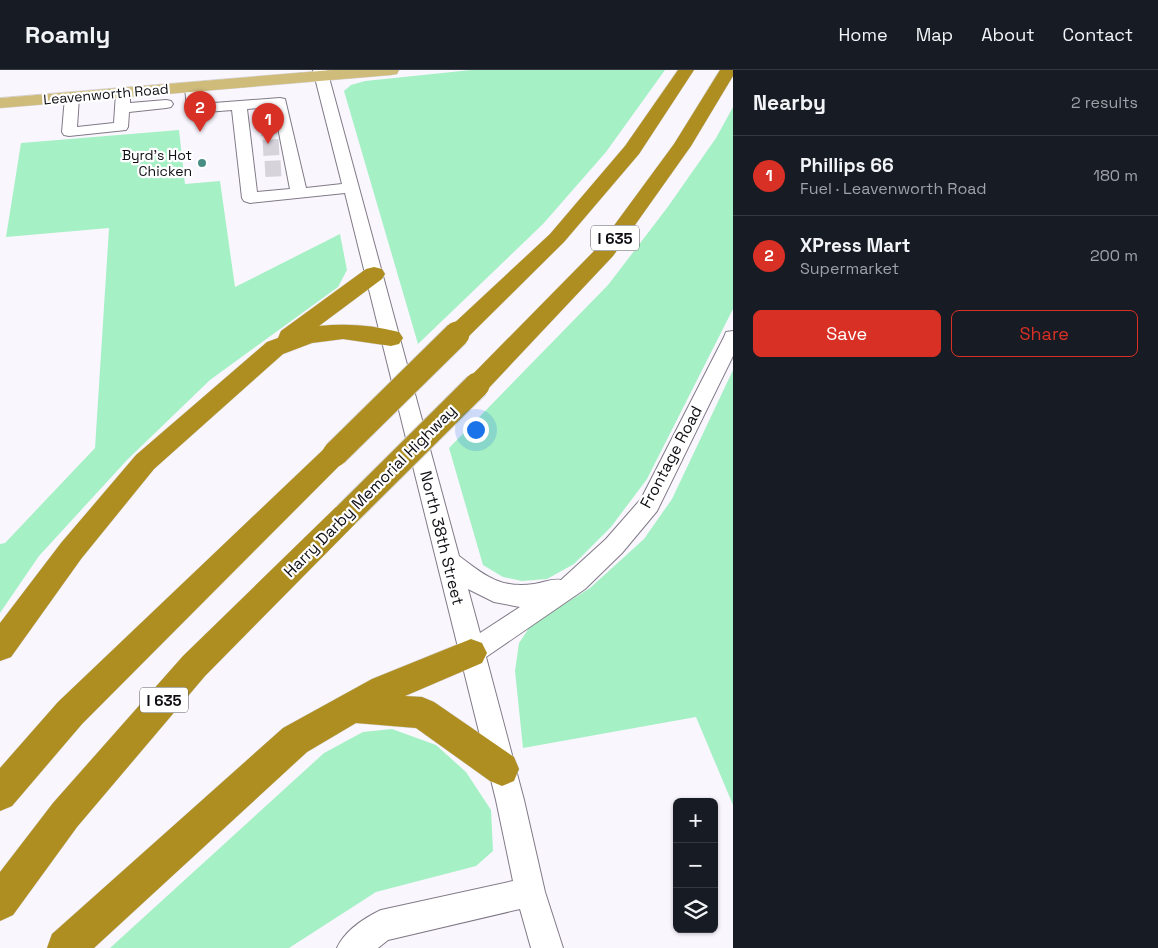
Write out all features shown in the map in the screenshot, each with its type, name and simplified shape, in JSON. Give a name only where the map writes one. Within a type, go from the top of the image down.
[{"type":"highway","name":"I 635","points":[[0,794],[70,713],[456,334],[557,238],[632,150],[686,70]]},
{"type":"highway","name":"Harry Darby Memorial Highway","points":[[0,902],[65,815],[194,666],[477,385],[606,251],[682,146],[728,70]]},
{"type":"highway","points":[[0,647],[71,551],[145,462],[275,348],[374,274]]},
{"type":"highway","points":[[275,348],[309,335],[343,331],[391,338]]},
{"type":"highway","points":[[66,948],[295,740],[383,690],[471,652]]},
{"type":"highway","points":[[354,707],[422,713],[502,769]]},
{"type":"main road","name":"Leavenworth Road","points":[[0,103],[72,97],[122,100],[192,87],[320,74],[391,70]]},
{"type":"street","name":"North 38th Street","points":[[320,74],[391,338],[502,769],[530,892],[547,948]]},
{"type":"street","points":[[192,87],[194,109],[244,145],[262,149]]},
{"type":"street","points":[[72,97],[68,132],[121,127],[122,100],[166,104]]},
{"type":"street","points":[[280,102],[285,150],[250,198],[244,145],[280,102]]},
{"type":"street","points":[[244,145],[262,149]]},
{"type":"street","points":[[244,145],[262,149]]},
{"type":"street","points":[[244,145],[262,149]]},
{"type":"street","points":[[285,150],[350,188]]},
{"type":"street","name":"Frontage Road","points":[[471,652],[577,582],[614,546],[649,505],[733,337]]},
{"type":"street","points":[[448,561],[488,589],[514,595],[542,595],[577,582]]},
{"type":"street","points":[[353,948],[381,926],[530,892]]},
{"type":"green space","points":[[471,70],[665,70],[606,152],[543,224],[418,344],[344,91],[351,85],[365,81]]},
{"type":"green space","points":[[733,107],[733,309],[647,479],[611,527],[574,564],[547,579],[522,581],[503,577],[483,565],[449,448],[608,285],[667,208],[716,138]]},
{"type":"green space","points":[[179,130],[185,184],[220,181],[235,287],[340,234],[347,270],[338,287],[210,380],[127,460],[39,556],[0,613],[0,544],[5,543],[95,448],[109,228],[6,237],[21,143]]},
{"type":"green space","points":[[733,370],[733,805],[696,717],[523,748],[515,671],[519,643],[531,625],[590,588],[644,539],[672,499]]},
{"type":"green space","points":[[392,729],[436,745],[466,772],[491,810],[493,851],[476,866],[376,892],[289,948],[110,948],[324,753],[363,732]]},
{"type":"tunnel","points":[[260,128],[276,126]]},
{"type":"tunnel","points":[[263,148],[279,147]]},
{"type":"tunnel","points":[[265,169],[284,168]]},
{"type":"place","name":"XPress Mart","points":[[200,132]]},
{"type":"place","name":"Phillips 66","points":[[268,144]]},
{"type":"place","name":"Byrd's Hot Chicken","points":[[202,163]]}]
